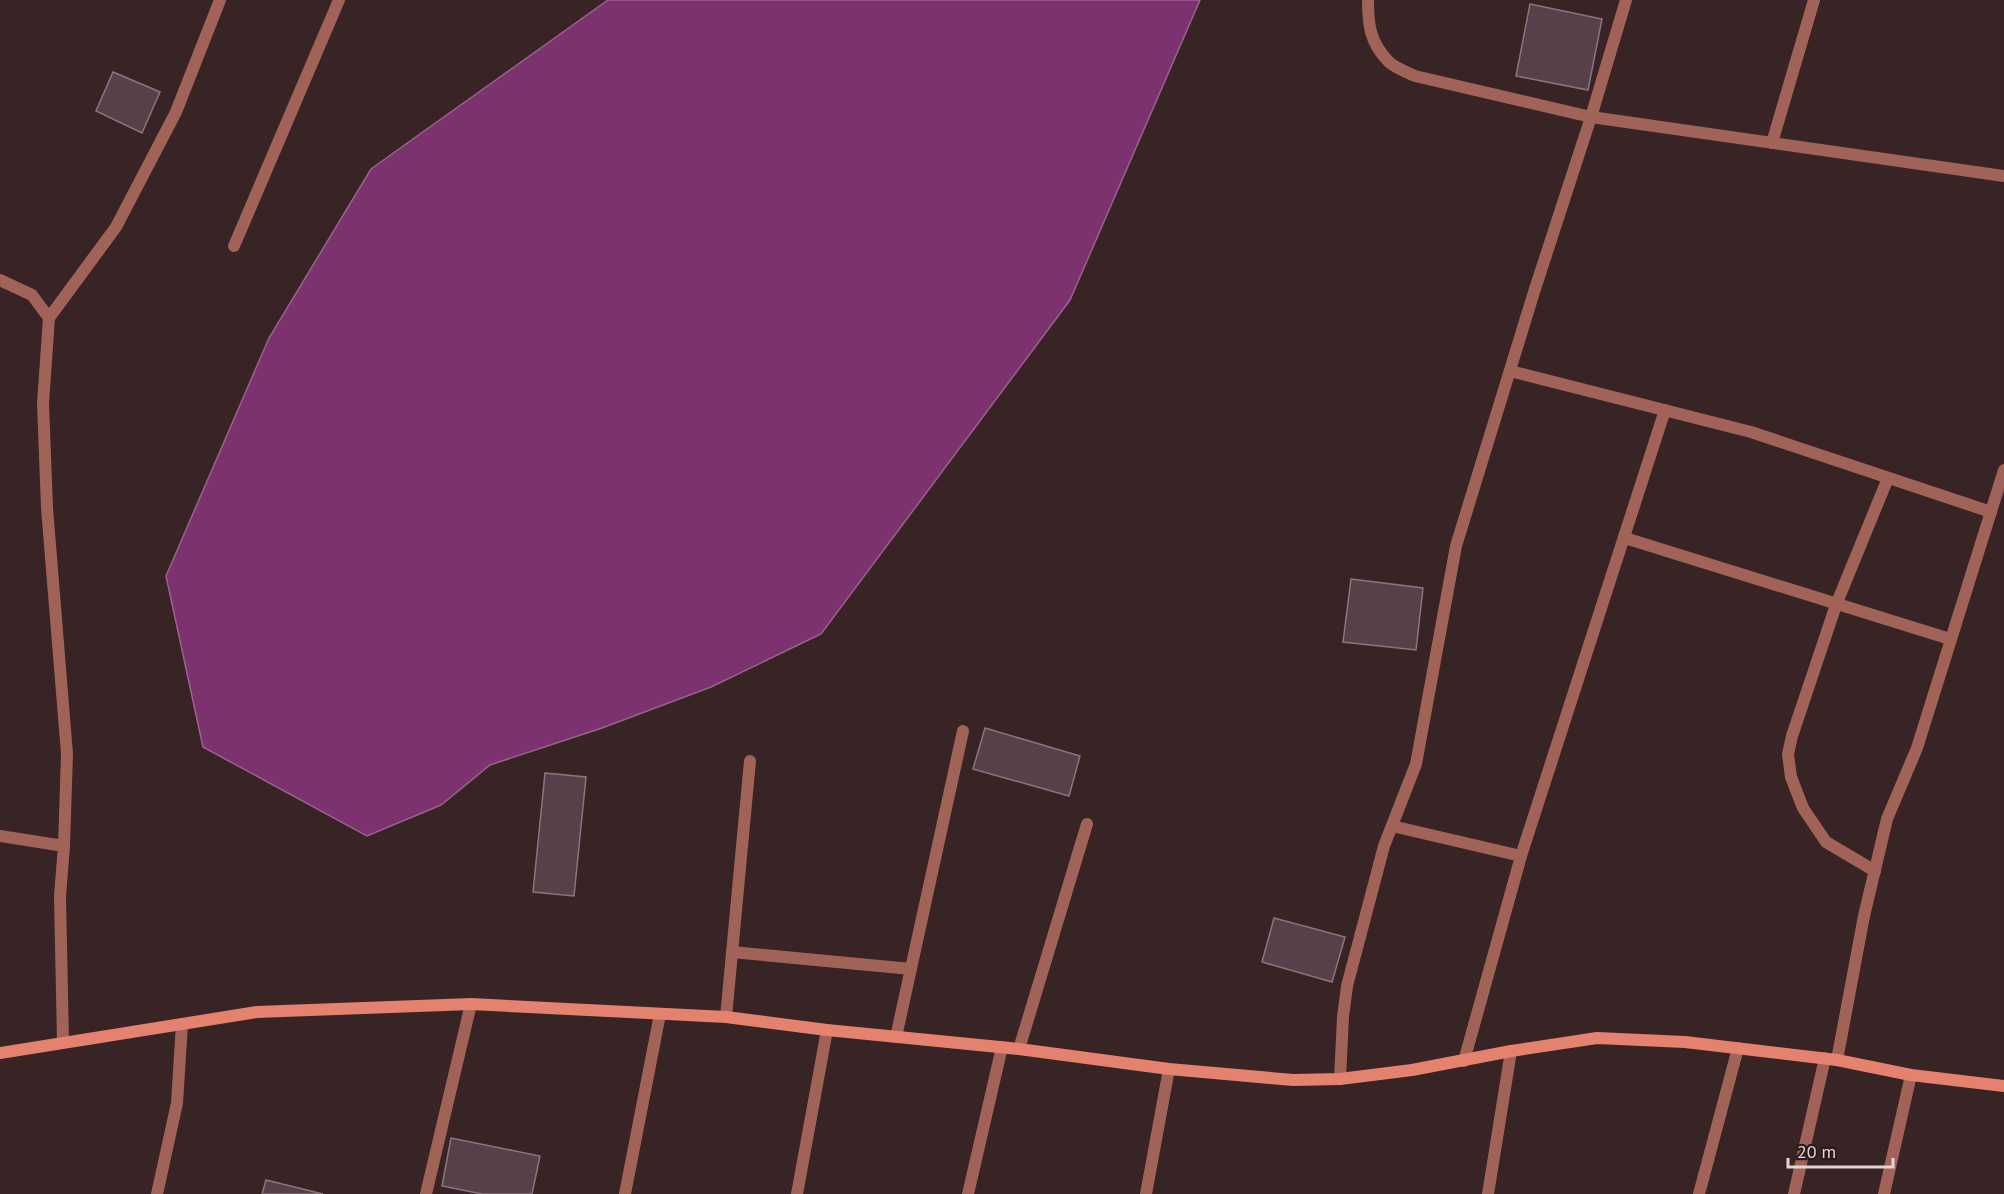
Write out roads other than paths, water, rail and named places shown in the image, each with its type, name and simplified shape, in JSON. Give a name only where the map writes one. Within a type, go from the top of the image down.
[{"type":"main road","points":[[0,1053],[257,1012],[471,1004],[726,1017],[826,1030],[1002,1047],[1169,1069],[1293,1080],[1340,1079],[1413,1070],[1511,1051],[1597,1038],[1685,1042],[1738,1048],[1831,1059],[1911,1075],[2004,1086]]},
{"type":"street","points":[[63,1042],[60,896],[68,754],[47,508],[43,403],[49,318],[116,227],[176,112],[220,0]]},
{"type":"street","points":[[234,246],[339,0]]},
{"type":"street","points":[[1368,0],[1371,36],[1390,63],[1414,76],[1591,117],[2004,177]]},
{"type":"street","points":[[1340,1079],[1347,986],[1384,846],[1416,764],[1456,546],[1626,0]]},
{"type":"street","points":[[1772,143],[1814,0]]},
{"type":"street","points":[[0,280],[32,295],[49,318]]},
{"type":"street","points":[[1510,372],[1752,432],[1991,512]]},
{"type":"street","points":[[1464,1061],[1521,856],[1665,410]]},
{"type":"street","points":[[1794,1194],[1831,1059],[1887,819],[1917,748],[2004,470]]},
{"type":"street","points":[[1875,871],[1826,842],[1803,808],[1791,777],[1788,754],[1836,605],[1887,478]]},
{"type":"street","points":[[1625,538],[1950,639]]},
{"type":"street","points":[[896,1037],[963,731]]},
{"type":"street","points":[[726,1017],[750,761]]},
{"type":"street","points":[[1019,1049],[1087,824]]},
{"type":"street","points":[[1392,826],[1521,856]]},
{"type":"street","points":[[0,836],[64,846]]},
{"type":"street","points":[[732,952],[911,969]]},
{"type":"street","points":[[426,1194],[471,1004]]},
{"type":"street","points":[[625,1194],[660,1014]]},
{"type":"street","points":[[157,1194],[177,1103],[182,1024]]},
{"type":"street","points":[[797,1194],[826,1030]]},
{"type":"street","points":[[968,1194],[1002,1047]]},
{"type":"street","points":[[1700,1194],[1738,1048]]},
{"type":"street","points":[[1488,1194],[1511,1051]]},
{"type":"street","points":[[1146,1194],[1169,1069]]},
{"type":"street","points":[[1884,1194],[1911,1075]]}]
